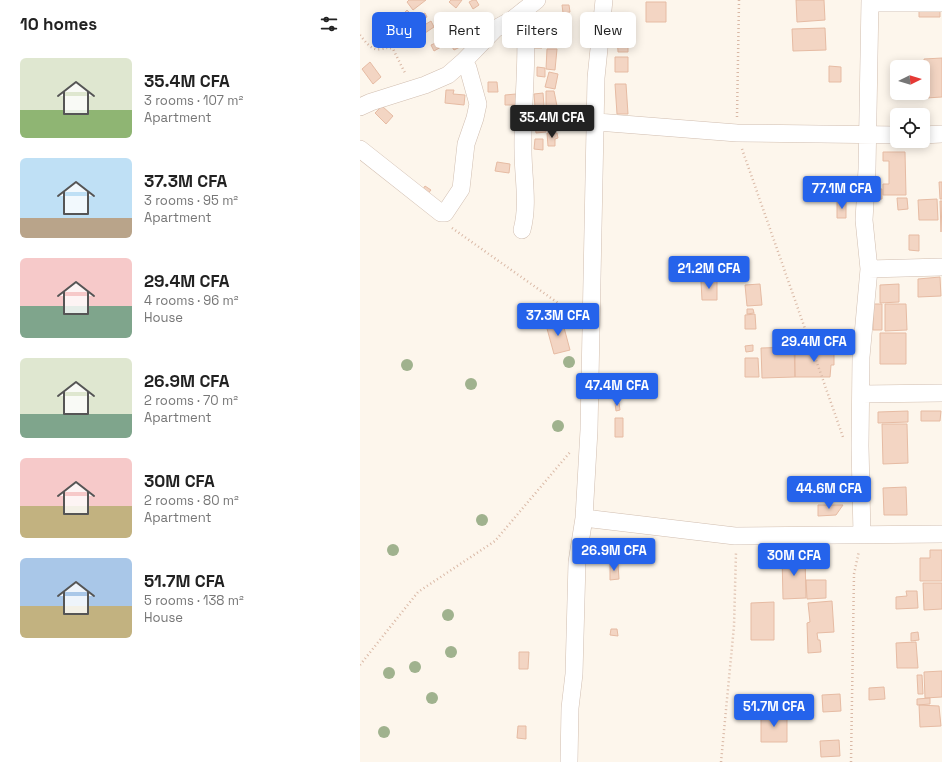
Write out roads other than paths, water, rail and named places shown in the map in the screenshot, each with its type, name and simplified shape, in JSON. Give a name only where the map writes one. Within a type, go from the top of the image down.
[{"type":"street","points":[[569,762],[570,708],[574,674],[577,562],[584,518],[589,430],[590,326],[597,122],[596,78],[604,0]]},
{"type":"street","points":[[862,535],[860,446],[862,394],[861,357],[869,269],[864,220],[868,136],[870,2],[942,3]]},
{"type":"street","points":[[360,107],[448,75],[495,29],[530,5]]},
{"type":"street","points":[[522,230],[525,217],[522,151],[526,34],[530,5]]},
{"type":"street","points":[[360,149],[442,213],[445,213],[461,189],[466,144],[478,104],[468,68],[464,61]]},
{"type":"street","points":[[597,122],[737,133],[890,135]]},
{"type":"street","points":[[930,134],[942,134]]},
{"type":"street","points":[[869,269],[942,267]]},
{"type":"street","points":[[862,394],[942,393]]},
{"type":"street","points":[[584,518],[735,536],[942,534]]}]
